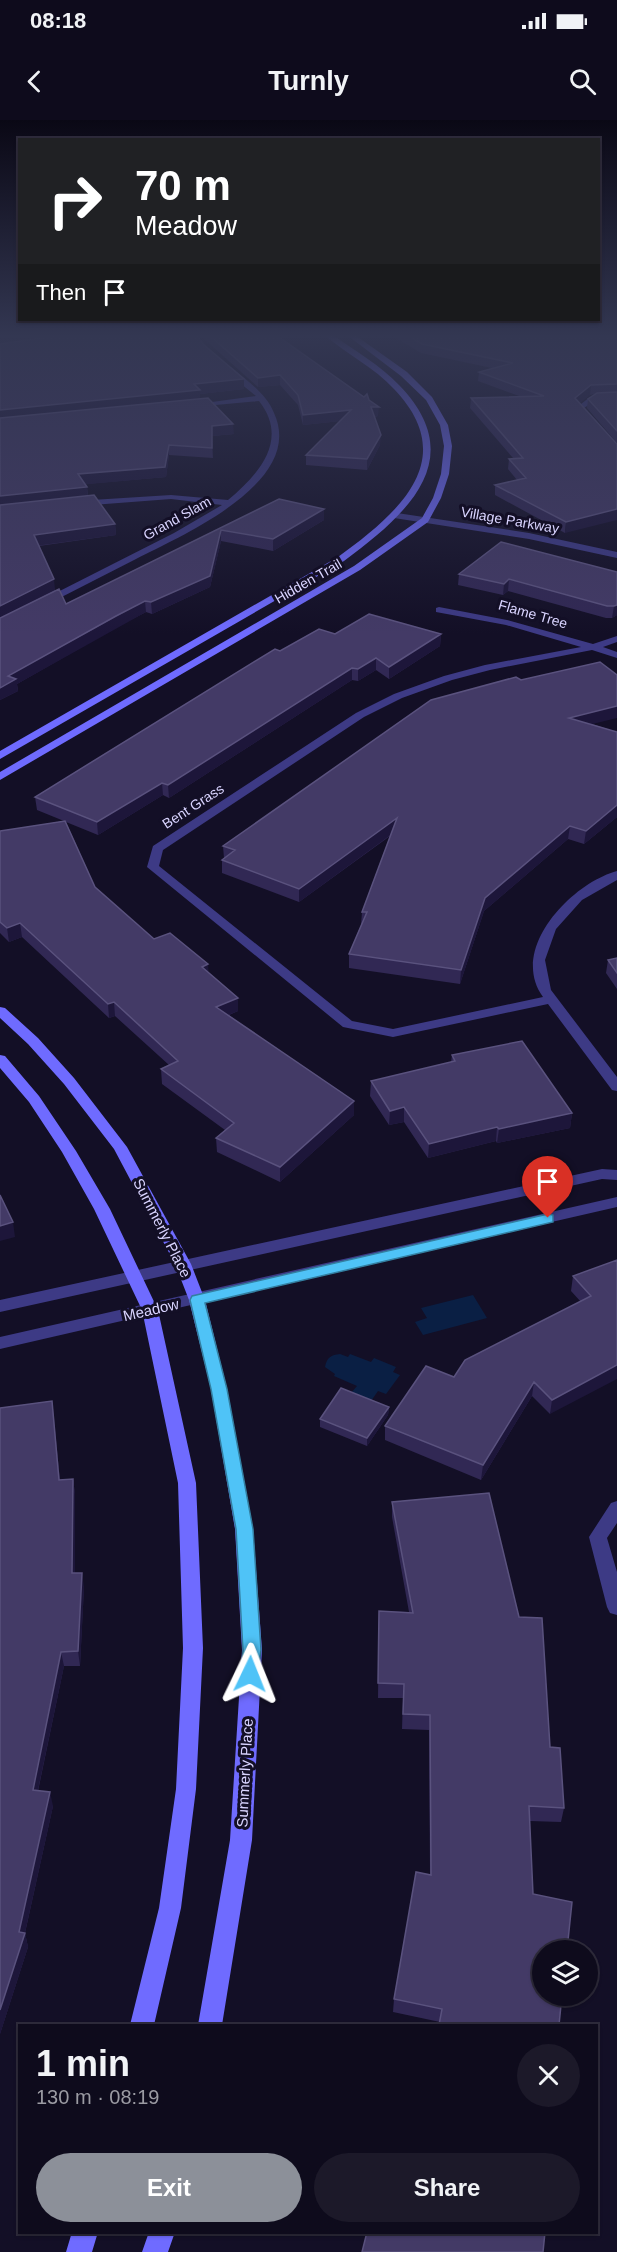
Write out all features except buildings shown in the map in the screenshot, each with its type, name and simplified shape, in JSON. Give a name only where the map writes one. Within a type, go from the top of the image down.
[{"type":"street","name":"Grand Slam","points":[[32,609],[180,534],[229,503],[254,482],[268,461],[275,434]]},
{"type":"street","name":"Hidden Trail","points":[[0,756],[341,560],[398,516],[408,503],[422,479],[428,455],[423,434]]},
{"type":"street","name":"Hidden Trail","points":[[0,777],[357,568],[424,520],[437,498],[445,474],[448,446],[446,434]]},
{"type":"street","points":[[603,434],[617,451]]},
{"type":"street","points":[[64,505],[171,497],[229,503]]},
{"type":"street","name":"Village Parkway","points":[[398,516],[529,536],[617,555]]},
{"type":"street","name":"Flame Tree","points":[[439,610],[492,617],[617,655]]},
{"type":"street","name":"Bent Grass","points":[[552,999],[393,1033],[348,1024],[153,867],[157,848],[360,715],[398,696],[448,678],[594,647],[617,639]]},
{"type":"street","points":[[617,875],[578,897],[550,928],[539,960],[545,990],[617,1087]]},
{"type":"street","name":"Summerly Place","points":[[0,1011],[33,1041],[69,1081],[120,1148],[183,1264],[197,1300],[219,1389],[244,1529],[252,1650],[241,1840],[210,2024]]},
{"type":"street","points":[[0,1059],[34,1099],[69,1151],[102,1209],[150,1310],[187,1483],[194,1648],[186,1789],[170,1908],[142,2024]]},
{"type":"street","points":[[0,1306],[183,1264],[602,1174],[617,1174]]},
{"type":"street","name":"Meadow","points":[[0,1343],[197,1300],[617,1202]]},
{"type":"street","points":[[617,1508],[598,1537],[617,1607]]},
{"type":"street","points":[[79,2252],[84,2234]]},
{"type":"street","points":[[156,2252],[161,2234]]},
{"type":"water","points":[[473,1295],[487,1318],[423,1335],[415,1322],[427,1318],[421,1308]]},
{"type":"water","points":[[340,1354],[348,1357],[350,1354],[371,1362],[374,1358],[396,1367],[393,1372],[400,1375],[386,1394],[378,1391],[371,1401],[351,1393],[357,1386],[334,1376],[335,1374],[325,1367],[330,1357]]},
{"type":"route","points":[[250,1674],[252,1650],[244,1529],[219,1389],[197,1300],[548,1218]]}]
